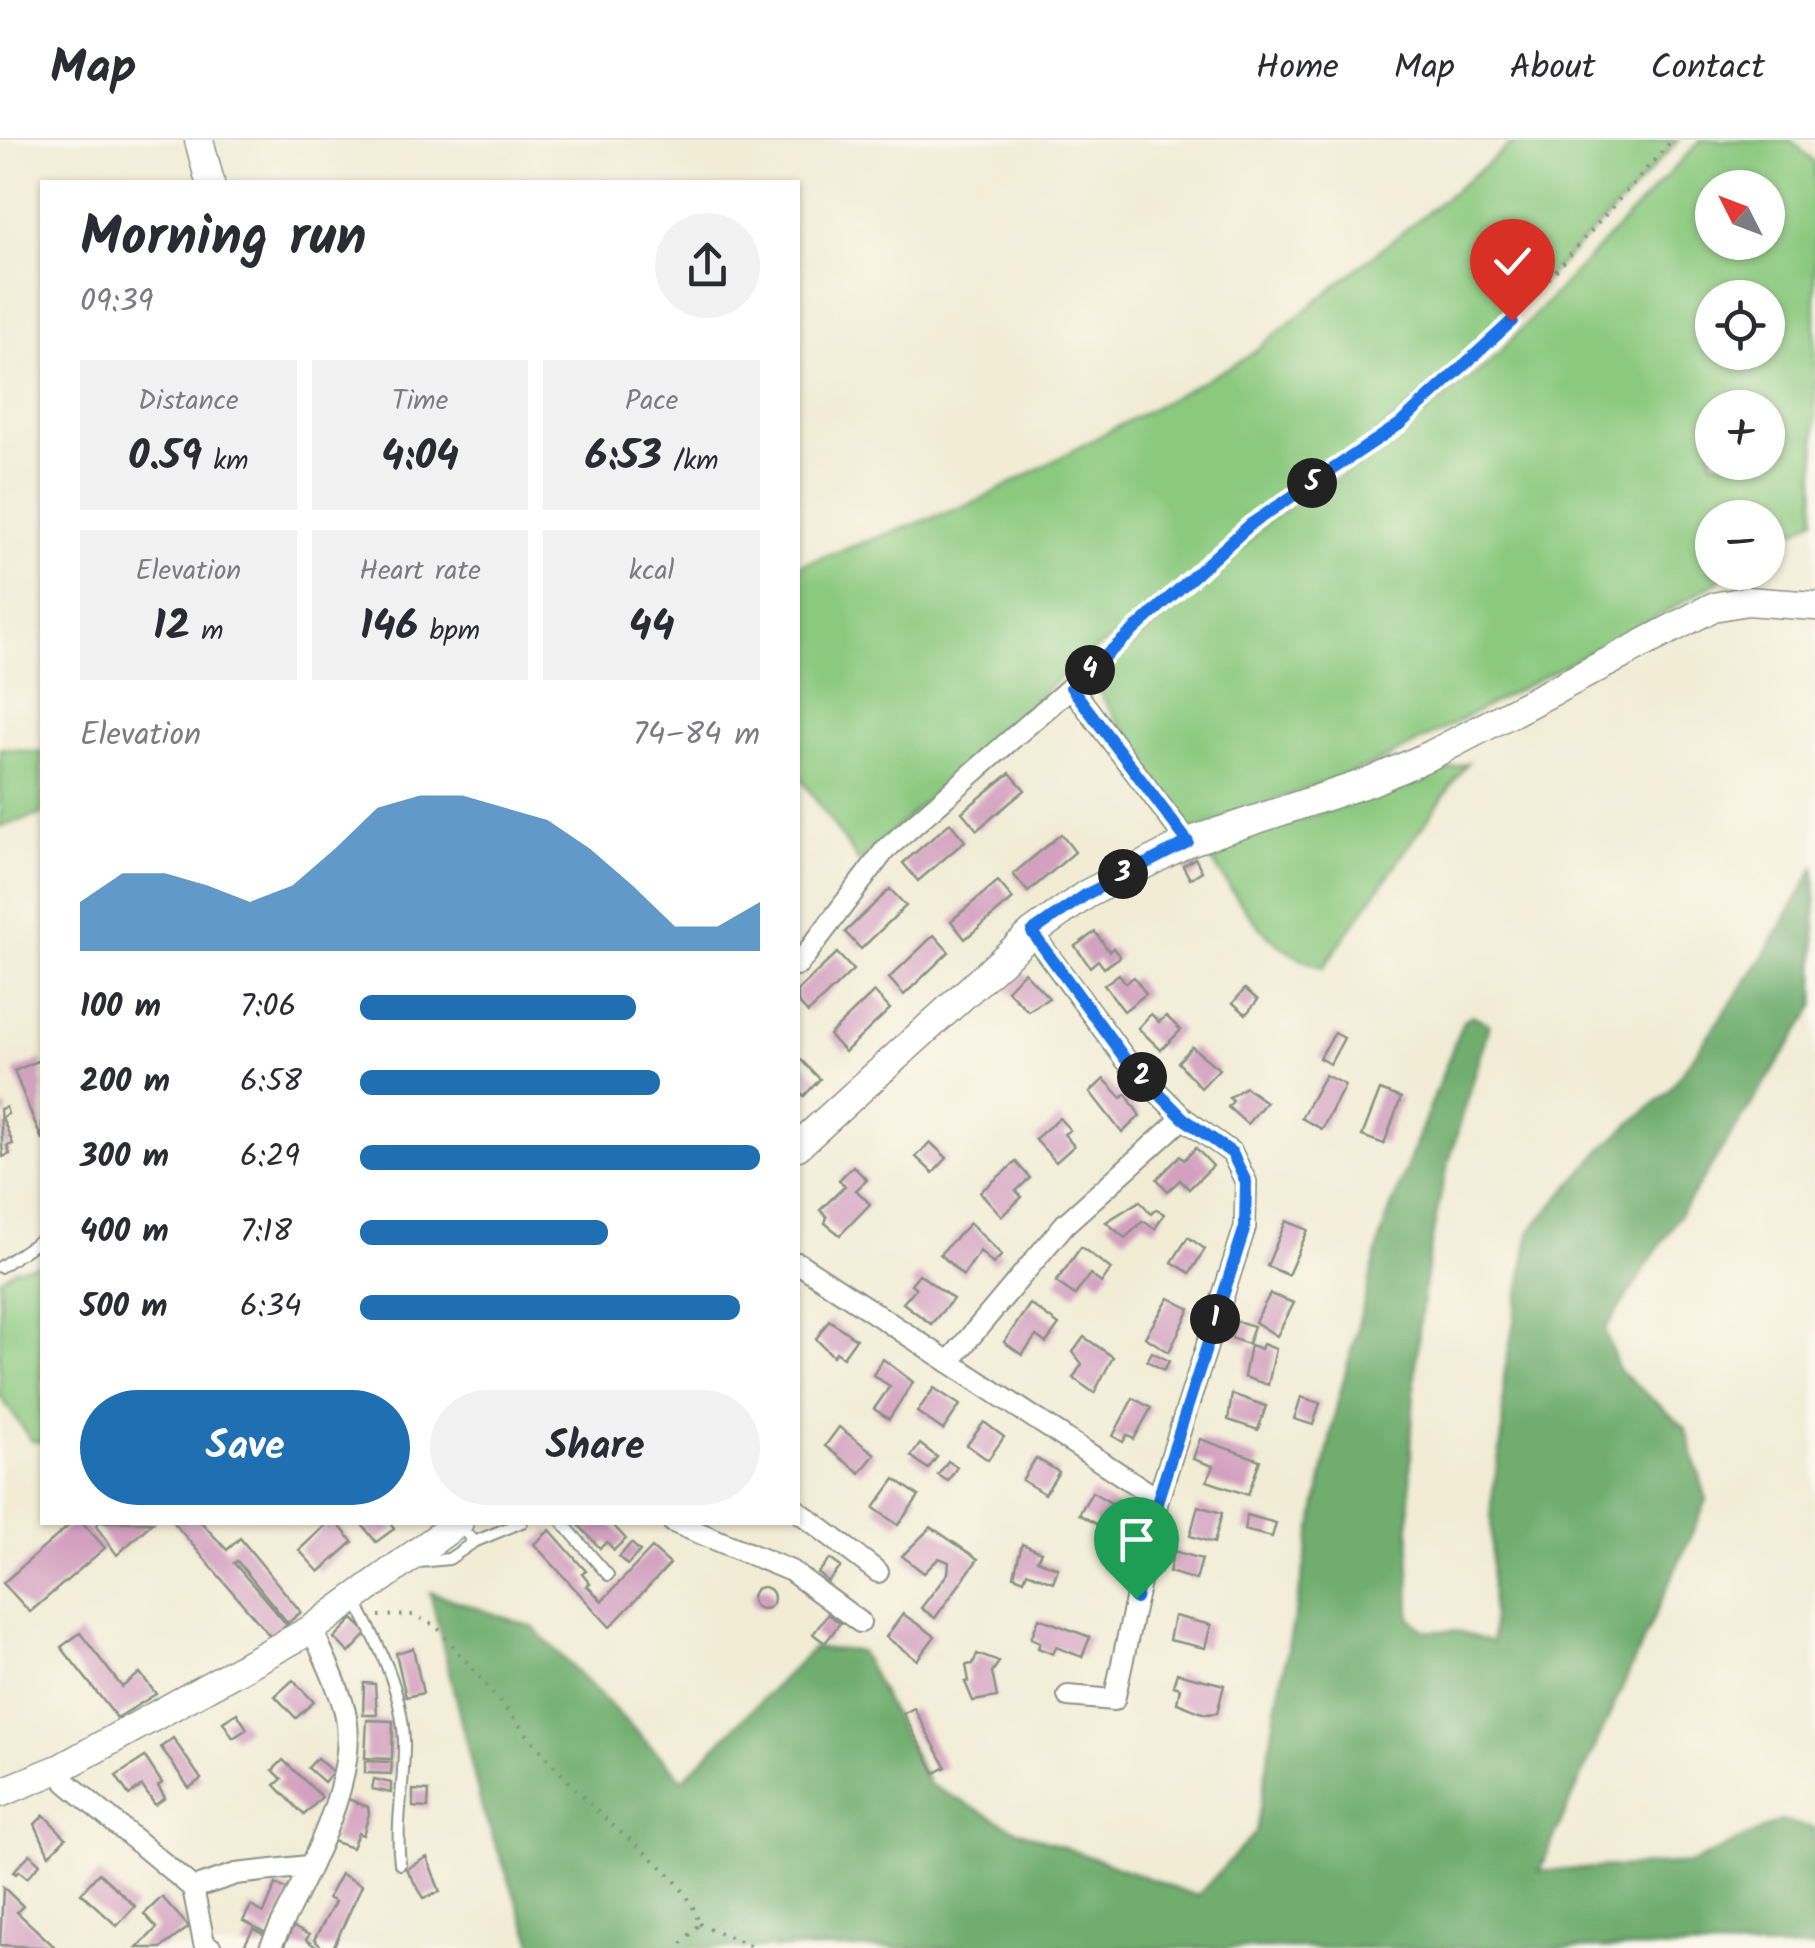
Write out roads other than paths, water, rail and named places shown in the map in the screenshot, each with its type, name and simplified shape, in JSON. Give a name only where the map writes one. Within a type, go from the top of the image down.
[{"type":"street","points":[[200,140],[210,180]]},
{"type":"street","points":[[801,1135],[1032,932],[1087,894],[1188,842],[1372,781],[1713,608],[1747,601],[1815,606]]},
{"type":"street","points":[[800,963],[885,850],[1071,687],[1188,842]]},
{"type":"street","points":[[1032,932],[1126,1060],[1183,1118],[1232,1153],[1246,1182],[1245,1227],[1158,1499],[1114,1700],[1068,1696]]},
{"type":"street","points":[[949,1362],[1066,1224],[1183,1118]]},
{"type":"street","points":[[800,1265],[1158,1499]]},
{"type":"street","points":[[800,1514],[878,1572]]},
{"type":"street","points":[[680,1525],[791,1571],[860,1622]]},
{"type":"street","points":[[0,1793],[61,1768],[359,1608],[403,1564],[464,1529]]},
{"type":"street","points":[[270,1948],[308,1866],[348,1758],[344,1710],[312,1630]]},
{"type":"street","points":[[61,1768],[66,1782],[193,1888],[205,1946]]},
{"type":"street","points":[[193,1888],[236,1874],[308,1866]]},
{"type":"lane","points":[[0,1266],[40,1240]]},
{"type":"lane","points":[[464,1529],[497,1525]]},
{"type":"lane","points":[[565,1525],[608,1575]]},
{"type":"lane","points":[[359,1608],[394,1685],[400,1709],[404,1740],[400,1864]]}]
